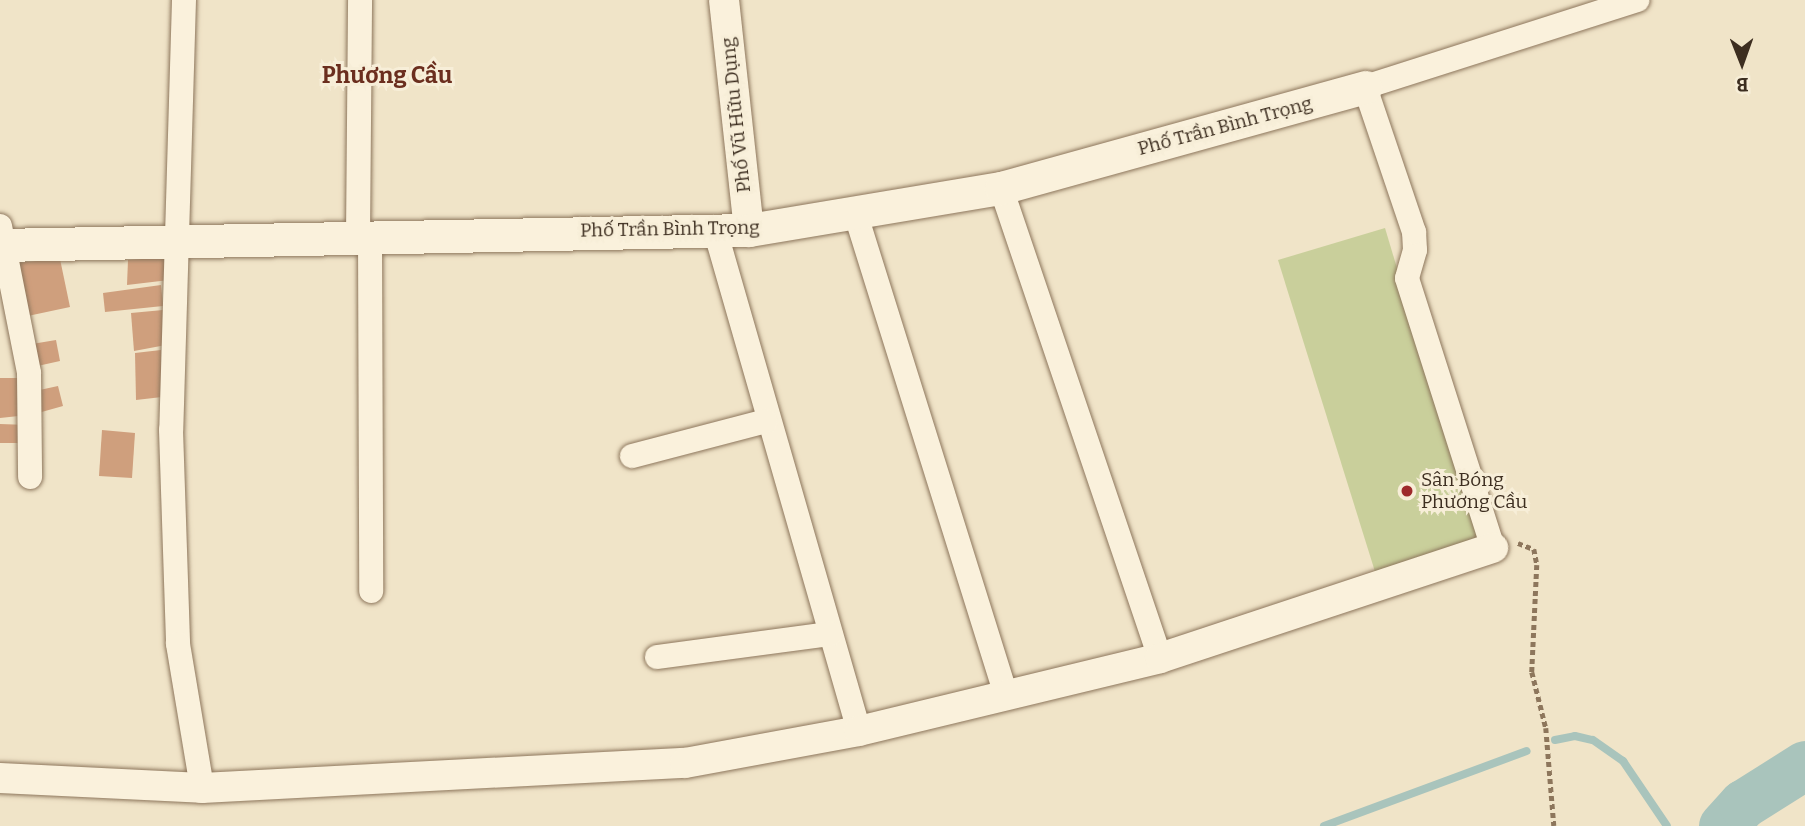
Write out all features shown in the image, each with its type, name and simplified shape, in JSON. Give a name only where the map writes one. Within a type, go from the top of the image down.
[{"type":"main road","name":"Phố Trần Bình Trọng","points":[[1,239],[175,241],[749,230],[1001,188],[1364,87]]},
{"type":"street","points":[[184,0],[171,420],[178,645],[202,788]]},
{"type":"street","points":[[360,0],[371,591]]},
{"type":"street","name":"Phố Vũ Hữu Dụng","points":[[724,0],[749,230]]},
{"type":"street","points":[[0,778],[202,788],[685,763],[859,731],[1160,658],[1493,548],[1407,278],[1415,250],[1414,232],[1364,87],[1637,0]]},
{"type":"street","points":[[1001,188],[1160,658]]},
{"type":"street","points":[[855,212],[1006,695]]},
{"type":"street","points":[[715,230],[766,421],[859,731]]},
{"type":"street","points":[[1,239],[29,373],[30,477]]},
{"type":"street","points":[[632,456],[766,421]]},
{"type":"street","points":[[657,657],[830,634]]},
{"type":"path","points":[[1493,548],[1520,543],[1534,550],[1532,672],[1546,728],[1554,826]]},
{"type":"green space","points":[[1385,228],[1484,559],[1381,591],[1278,260]]},
{"type":"building","points":[[170,257],[169,280],[127,285],[128,260]]},
{"type":"building","points":[[60,259],[70,307],[23,317],[14,263]]},
{"type":"building","points":[[161,285],[163,306],[105,312],[103,293]]},
{"type":"building","points":[[163,310],[166,345],[134,351],[131,313]]},
{"type":"building","points":[[56,340],[60,361],[33,367],[26,345]]},
{"type":"building","points":[[161,350],[162,397],[136,400],[135,353]]},
{"type":"building","points":[[0,378],[25,378],[28,415],[0,418]]},
{"type":"building","points":[[58,386],[63,406],[38,413],[35,391]]},
{"type":"building","points":[[0,424],[28,425],[28,443],[0,443]]},
{"type":"building","points":[[102,430],[135,433],[132,478],[99,476]]},
{"type":"waterway","points":[[1555,740],[1575,736],[1593,740],[1623,761],[1667,826]]},
{"type":"waterway","points":[[1324,826],[1527,751]]},
{"type":"waterway","points":[[1723,826],[1743,804],[1805,765]]},
{"type":"place","name":"Sân Bóng Phương Cầu","points":[[1407,491]]},
{"type":"district","name":"Phương Cầu","points":[[387,75]]}]
